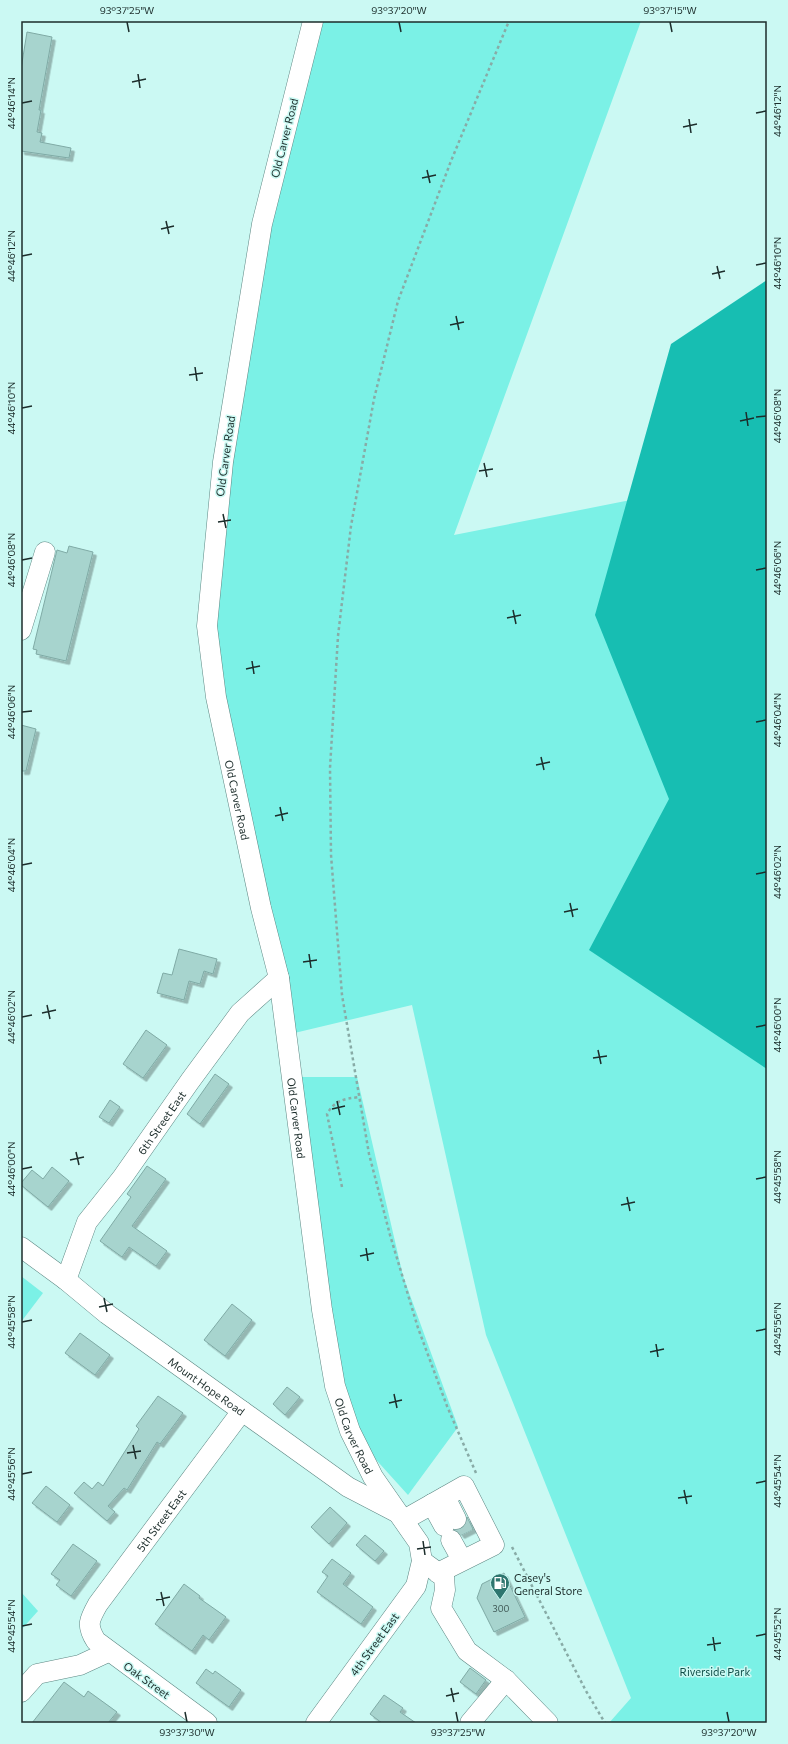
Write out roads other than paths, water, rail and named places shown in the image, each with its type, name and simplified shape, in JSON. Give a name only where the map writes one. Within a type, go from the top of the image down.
[{"type":"street","name":"Old Carver Road","points":[[313,21],[262,224],[222,462],[207,626],[216,697],[261,908],[279,978],[322,1310],[335,1386],[350,1431],[373,1477],[419,1543],[430,1567]]},
{"type":"street","points":[[21,630],[45,552]]},
{"type":"street","name":"6th Street East","points":[[66,1280],[87,1222],[122,1178],[240,1013],[279,978]]},
{"type":"street","name":"Mount Hope Road","points":[[21,1247],[66,1280],[107,1314],[348,1487],[402,1517]]},
{"type":"street","name":"5th Street East","points":[[91,1632],[90,1620],[98,1604],[242,1411]]},
{"type":"street","points":[[402,1517],[438,1501],[464,1486],[494,1545],[468,1557],[430,1567]]},
{"type":"street","points":[[438,1501],[468,1557]]},
{"type":"street","points":[[430,1567],[444,1578],[445,1590],[441,1608],[468,1651],[506,1680],[548,1723]]},
{"type":"street","name":"4th Street East","points":[[316,1723],[430,1567]]},
{"type":"street","name":"Oak Street","points":[[91,1632],[96,1642],[108,1652],[207,1723]]},
{"type":"street","points":[[21,1692],[36,1674],[80,1665],[108,1652]]},
{"type":"street","points":[[470,1723],[506,1680]]},
{"type":"tunnel","points":[[456,1519],[463,1534]]},
{"type":"place","name":"Casey's General Store","points":[[500,1600]]},
{"type":"park label","name":"Riverside Park","points":[[715,1671]]}]
